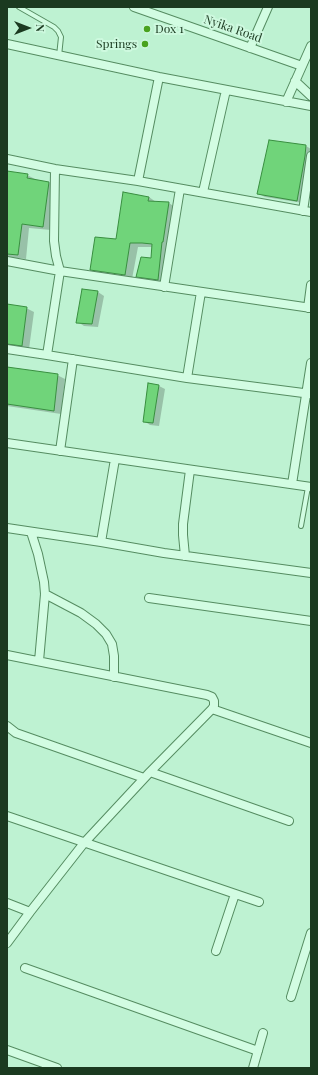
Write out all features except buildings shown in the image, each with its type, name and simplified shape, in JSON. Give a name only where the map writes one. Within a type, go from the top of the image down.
[{"type":"street","name":"Nyika Road","points":[[134,7],[302,66]]},
{"type":"street","points":[[250,48],[268,7]]},
{"type":"street","points":[[7,44],[159,77],[311,106]]},
{"type":"street","points":[[286,102],[311,46]]},
{"type":"street","points":[[138,181],[159,77]]},
{"type":"street","points":[[296,81],[311,96]]},
{"type":"street","points":[[203,192],[226,90]]},
{"type":"street","points":[[7,159],[54,169],[138,181],[307,211],[311,156]]},
{"type":"street","points":[[48,355],[60,271],[54,240],[54,169]]},
{"type":"street","points":[[164,286],[180,189]]},
{"type":"street","points":[[7,261],[60,271],[310,308],[311,285]]},
{"type":"street","points":[[187,378],[201,292]]},
{"type":"street","points":[[7,350],[48,355],[187,378],[308,394]]},
{"type":"street","points":[[60,451],[73,359]]},
{"type":"street","points":[[292,484],[308,394],[311,363]]},
{"type":"street","points":[[7,443],[309,487]]},
{"type":"street","points":[[100,542],[115,459]]},
{"type":"street","points":[[185,556],[182,524],[190,470]]},
{"type":"street","points":[[7,528],[185,556],[311,573]]},
{"type":"street","points":[[31,532],[38,554],[45,594],[39,661]]},
{"type":"street","points":[[45,594],[81,613],[96,624],[106,634],[112,644],[114,656],[114,677]]},
{"type":"street","points":[[149,598],[311,622]]},
{"type":"street","points":[[7,655],[207,695],[212,697],[214,701],[212,710],[147,775],[84,843],[7,943]]},
{"type":"street","points":[[212,710],[311,743]]},
{"type":"street","points":[[7,726],[16,733],[289,821]]},
{"type":"street","points":[[7,816],[258,902]]},
{"type":"street","points":[[216,951],[235,894]]},
{"type":"street","points":[[7,903],[30,912]]},
{"type":"street","points":[[291,996],[311,933]]},
{"type":"street","points":[[25,968],[258,1051]]},
{"type":"street","points":[[253,1068],[263,1033]]},
{"type":"street","points":[[7,1050],[58,1068]]},
{"type":"lane","points":[[19,7],[54,27],[61,36],[59,56]]},
{"type":"lane","points":[[301,526],[309,487]]},
{"type":"place","name":"Dox 1","points":[[147,29]]},
{"type":"place","name":"Springs","points":[[145,44]]}]
